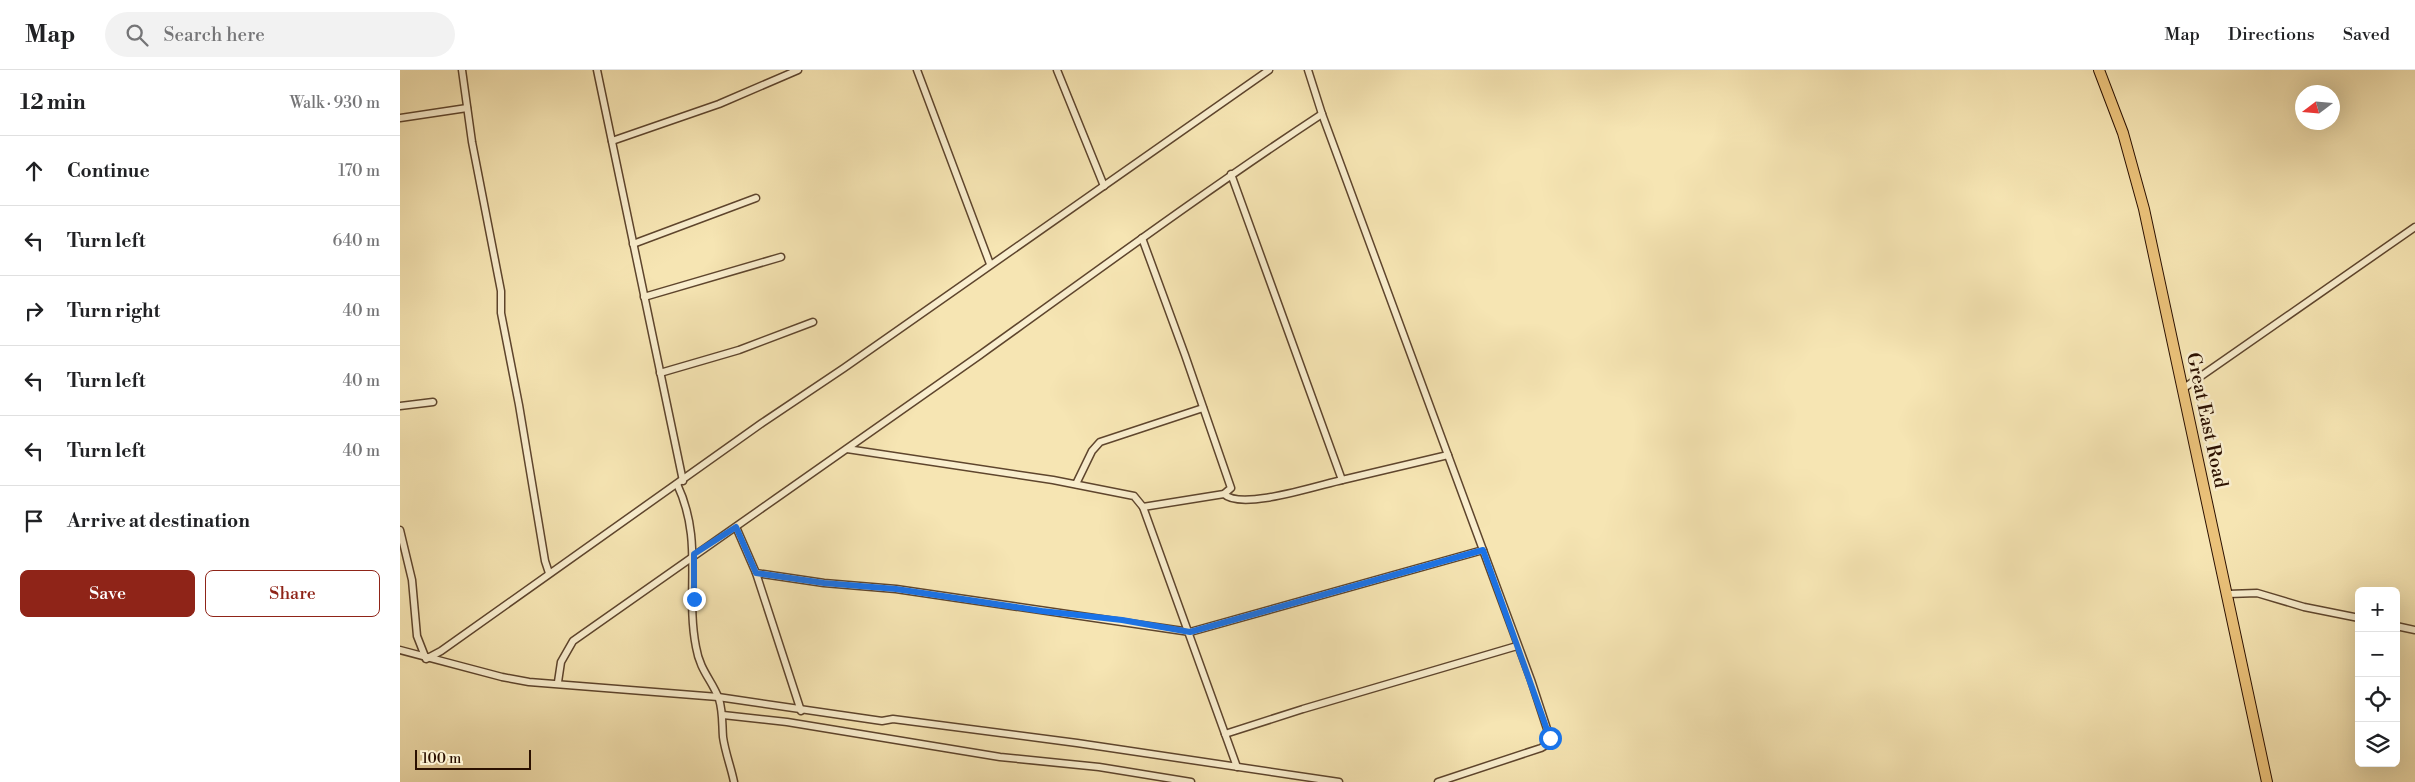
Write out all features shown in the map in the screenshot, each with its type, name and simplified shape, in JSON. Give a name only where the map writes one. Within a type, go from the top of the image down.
[{"type":"highway","name":"Great East Road","points":[[2099,70],[2132,163],[2184,388],[2267,782]]},
{"type":"street","points":[[462,70],[467,108],[495,249],[501,291],[501,313],[519,405],[545,561],[549,572]]},
{"type":"street","points":[[597,70],[660,373],[680,483],[691,523],[694,554],[693,613],[696,645],[703,672],[718,697],[723,715],[724,738],[734,782]]},
{"type":"street","points":[[612,141],[719,104],[798,70]]},
{"type":"street","points":[[917,70],[990,264]]},
{"type":"street","points":[[1057,70],[1104,186]]},
{"type":"street","points":[[426,659],[441,651],[549,572],[680,483],[990,264],[1270,70]]},
{"type":"street","points":[[1308,70],[1322,114],[1483,550],[1550,738],[1548,744],[1438,782]]},
{"type":"street","points":[[400,118],[467,108]]},
{"type":"street","points":[[558,682],[561,662],[574,641],[694,554],[847,450],[1231,174],[1322,114]]},
{"type":"street","points":[[1231,174],[1342,480]]},
{"type":"street","points":[[633,244],[756,198]]},
{"type":"street","points":[[2184,388],[2415,227]]},
{"type":"street","points":[[1142,238],[1231,488],[1224,494],[1142,507]]},
{"type":"street","points":[[644,297],[781,258]]},
{"type":"street","points":[[660,373],[739,350],[813,322]]},
{"type":"street","points":[[400,406],[433,402]]},
{"type":"street","points":[[1076,484],[1092,451],[1100,442],[1203,408]]},
{"type":"street","points":[[847,450],[1076,484],[1134,496],[1142,507],[1237,767]]},
{"type":"street","points":[[1224,494],[1229,499],[1238,500],[1270,496],[1448,455]]},
{"type":"street","points":[[736,527],[756,573],[801,711]]},
{"type":"street","points":[[400,530],[412,580],[417,636],[426,659]]},
{"type":"street","points":[[756,573],[824,583],[896,589],[1194,631],[1483,550]]},
{"type":"street","points":[[2228,594],[2257,593],[2304,607],[2355,617]]},
{"type":"street","points":[[2400,627],[2415,630]]},
{"type":"street","points":[[1225,734],[1517,646]]},
{"type":"street","points":[[400,650],[426,659],[529,682],[558,682],[718,697],[801,711],[996,732],[1237,767],[1308,780],[1339,782]]},
{"type":"street","points":[[723,715],[787,722],[1000,757],[1099,767],[1191,782]]},
{"type":"route","points":[[694,599],[694,554],[736,527],[756,573],[824,583],[896,589],[966,598],[1042,611],[1122,620],[1190,632],[1483,550],[1531,680],[1550,738]]}]
